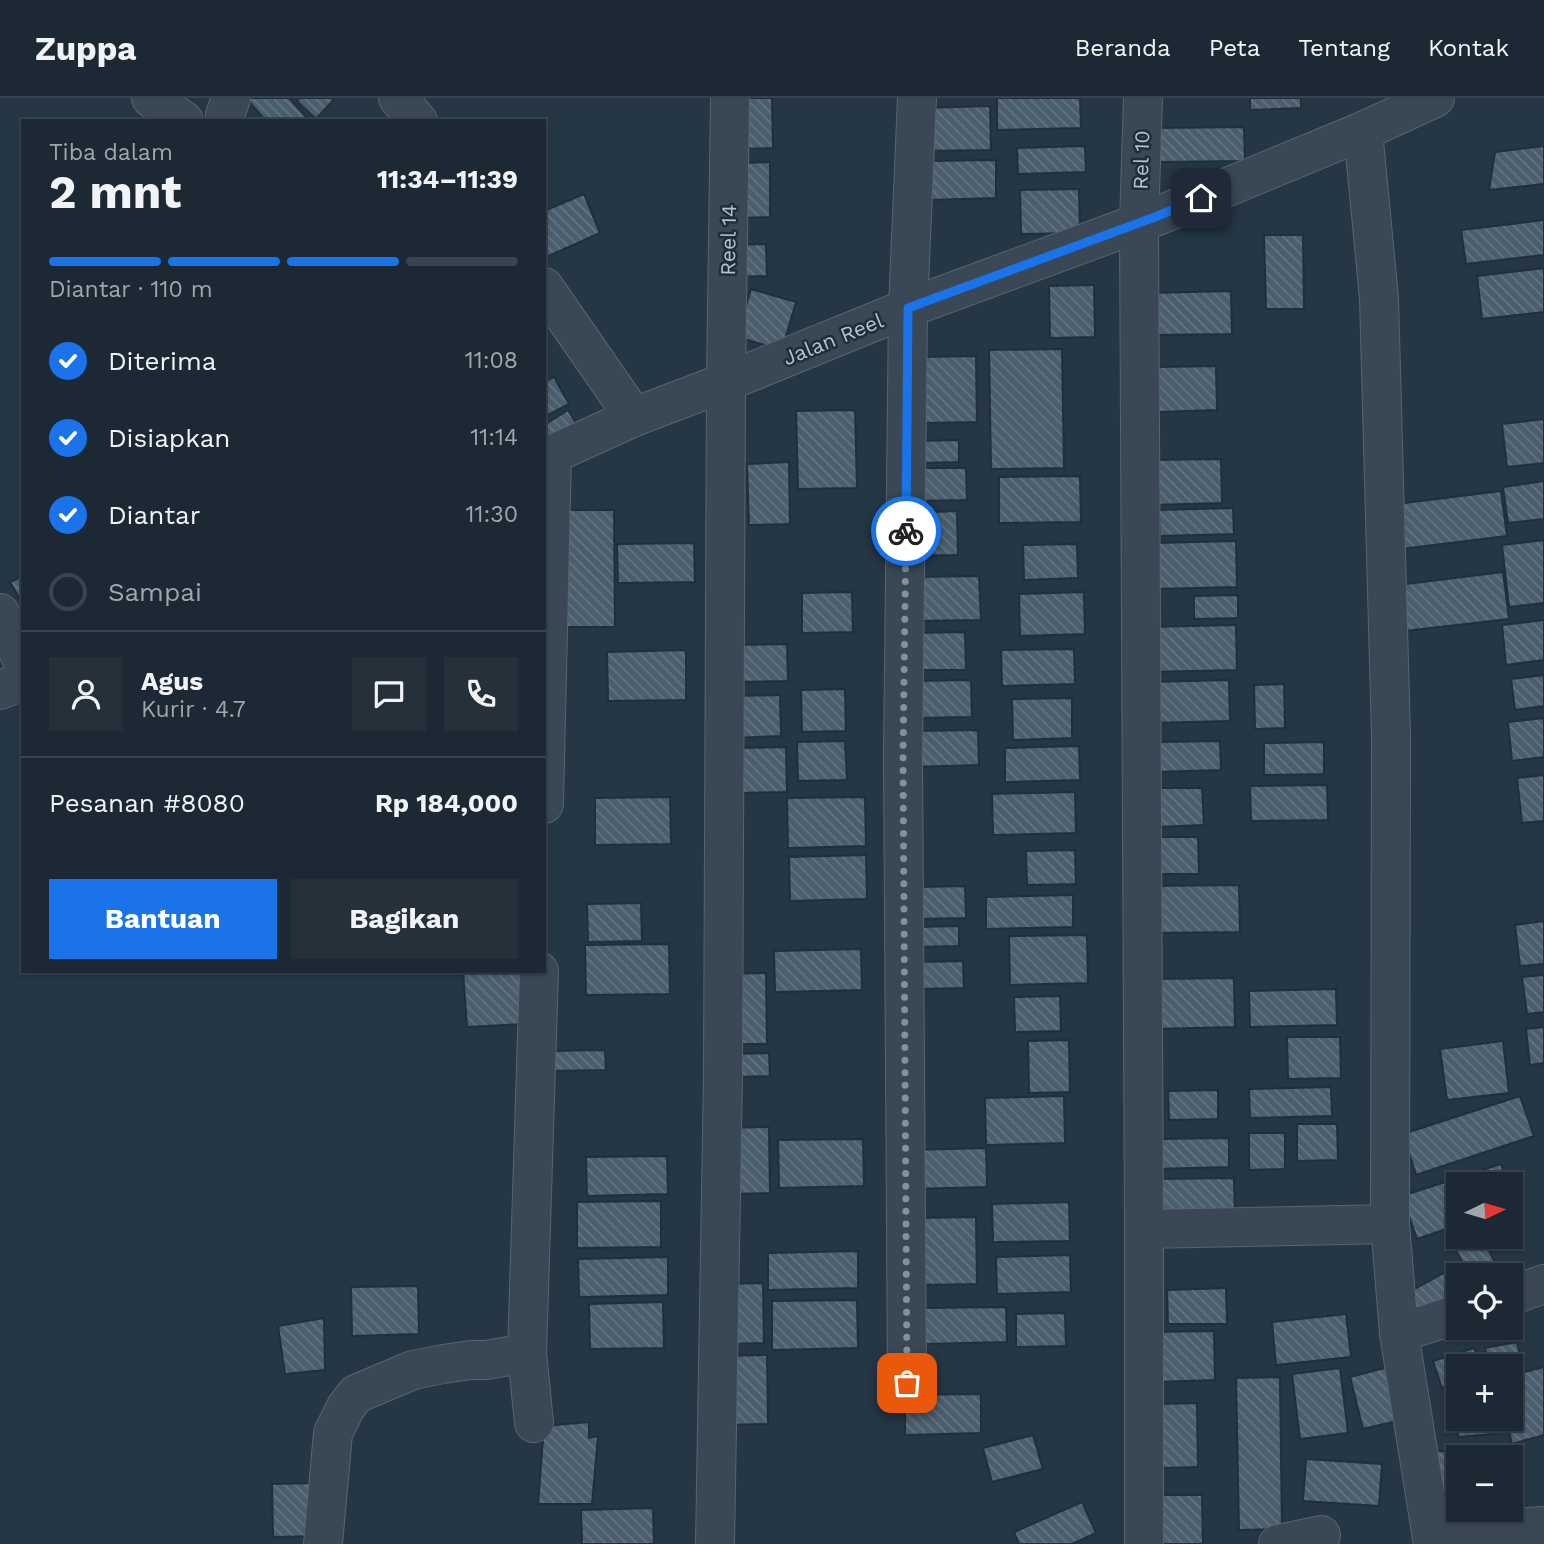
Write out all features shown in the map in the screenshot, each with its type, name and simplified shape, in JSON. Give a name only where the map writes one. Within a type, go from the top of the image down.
[{"type":"street","points":[[151,98],[181,119]]},
{"type":"street","points":[[226,119],[231,98]]},
{"type":"street","points":[[398,98],[416,119]]},
{"type":"street","name":"Reel 14","points":[[715,1544],[723,1074],[730,98]]},
{"type":"street","points":[[907,1383],[903,743],[908,308],[917,98]]},
{"type":"street","name":"Rel 10","points":[[1143,98],[1139,223],[1144,1544]]},
{"type":"street","name":"Jalan Reel","points":[[548,456],[634,417],[908,308],[1155,217],[1363,131],[1435,98]]},
{"type":"street","points":[[1363,131],[1379,298],[1391,736],[1390,1224],[1399,1334],[1432,1538],[1544,1527]]},
{"type":"street","points":[[546,290],[634,417]]},
{"type":"street","points":[[546,630],[548,456]]},
{"type":"street","points":[[0,613],[21,658]]},
{"type":"street","points":[[0,690],[21,682]]},
{"type":"street","points":[[534,1423],[527,1353],[539,973]]},
{"type":"street","points":[[1144,1229],[1390,1224]]},
{"type":"street","points":[[1523,1291],[1544,1284]]},
{"type":"street","points":[[1399,1334],[1446,1318]]},
{"type":"street","points":[[323,1544],[333,1433],[356,1394],[413,1370],[527,1353]]},
{"type":"street","points":[[1278,1544],[1321,1535]]},
{"type":"building","points":[[246,98],[289,98],[306,117],[304,119],[264,119]]},
{"type":"building","points":[[299,98],[335,98],[316,119],[297,101]]},
{"type":"building","points":[[737,98],[772,98],[773,148],[738,149]]},
{"type":"building","points":[[997,98],[1080,98],[1081,128],[997,130]]},
{"type":"building","points":[[1250,98],[1301,98],[1301,108],[1250,110]]},
{"type":"building","points":[[990,106],[991,150],[921,151],[920,108]]},
{"type":"building","points":[[1244,127],[1245,161],[1158,162],[1158,128]]},
{"type":"building","points":[[1085,146],[1086,172],[1018,174],[1017,148]]},
{"type":"building","points":[[1544,146],[1544,184],[1489,190],[1495,152]]},
{"type":"building","points":[[996,160],[996,198],[927,200],[926,161]]},
{"type":"building","points":[[770,162],[770,217],[739,218],[738,163]]},
{"type":"building","points":[[1079,189],[1080,233],[1021,234],[1020,190]]},
{"type":"building","points":[[584,194],[600,233],[546,257],[546,210]]},
{"type":"building","points":[[1544,220],[1544,255],[1466,264],[1461,230]]},
{"type":"building","points":[[1264,235],[1303,235],[1304,309],[1266,309]]},
{"type":"building","points":[[766,244],[767,276],[734,277],[734,245]]},
{"type":"building","points":[[1544,268],[1544,312],[1482,319],[1477,276]]},
{"type":"building","points":[[1094,285],[1095,337],[1050,338],[1049,286]]},
{"type":"building","points":[[751,289],[796,302],[782,350],[737,337]]},
{"type":"building","points":[[1231,291],[1232,334],[1152,335],[1151,293]]},
{"type":"building","points":[[1062,349],[1064,468],[991,469],[989,350]]},
{"type":"building","points":[[976,356],[977,422],[921,423],[920,357]]},
{"type":"building","points":[[1216,366],[1217,410],[1159,412],[1158,367]]},
{"type":"building","points":[[554,377],[569,404],[546,416],[546,381]]},
{"type":"building","points":[[568,410],[580,430],[546,450],[546,424]]},
{"type":"building","points":[[855,410],[857,488],[798,489],[796,411]]},
{"type":"building","points":[[1544,419],[1544,463],[1507,467],[1502,424]]},
{"type":"building","points":[[959,440],[959,462],[917,463],[917,441]]},
{"type":"building","points":[[1221,459],[1222,503],[1153,505],[1152,460]]},
{"type":"building","points":[[789,462],[790,524],[749,525],[747,464]]},
{"type":"building","points":[[913,468],[966,468],[967,500],[914,501]]},
{"type":"building","points":[[1080,476],[1081,522],[999,523],[999,477]]},
{"type":"building","points":[[1544,481],[1544,519],[1508,523],[1503,487]]},
{"type":"building","points":[[1501,491],[1507,536],[1393,550],[1388,505]]},
{"type":"building","points":[[1233,508],[1234,534],[1160,536],[1159,510]]},
{"type":"building","points":[[561,510],[614,510],[615,627],[562,627]]},
{"type":"building","points":[[957,511],[958,555],[911,556],[910,513]]},
{"type":"building","points":[[1544,540],[1544,603],[1509,607],[1502,545]]},
{"type":"building","points":[[1236,541],[1237,587],[1154,589],[1154,543]]},
{"type":"building","points":[[694,543],[695,582],[618,583],[617,544]]},
{"type":"building","points":[[1077,544],[1078,578],[1024,580],[1023,545]]},
{"type":"building","points":[[1503,572],[1509,619],[1396,632],[1390,586]]},
{"type":"building","points":[[979,576],[981,620],[915,621],[914,577]]},
{"type":"building","points":[[21,577],[21,601],[10,582]]},
{"type":"building","points":[[852,592],[853,632],[802,633],[802,593]]},
{"type":"building","points":[[1084,592],[1085,634],[1020,636],[1019,594]]},
{"type":"building","points":[[1238,595],[1238,618],[1194,619],[1194,596]]},
{"type":"building","points":[[1544,620],[1544,660],[1506,665],[1502,625]]},
{"type":"building","points":[[1236,625],[1237,670],[1149,672],[1148,627]]},
{"type":"building","points":[[965,632],[966,670],[911,670],[911,633]]},
{"type":"building","points":[[787,644],[788,681],[732,682],[731,645]]},
{"type":"building","points":[[1074,649],[1075,684],[1002,686],[1001,650]]},
{"type":"building","points":[[686,650],[686,700],[608,701],[607,652]]},
{"type":"building","points":[[1544,675],[1544,706],[1515,710],[1511,679]]},
{"type":"building","points":[[971,680],[972,717],[913,718],[912,681]]},
{"type":"building","points":[[1229,680],[1230,721],[1150,723],[1150,682]]},
{"type":"building","points":[[1284,684],[1285,728],[1255,729],[1254,685]]},
{"type":"building","points":[[845,689],[846,731],[802,732],[801,690]]},
{"type":"building","points":[[780,695],[781,736],[734,738],[734,696]]},
{"type":"building","points":[[1072,698],[1072,738],[1013,740],[1012,699]]},
{"type":"building","points":[[1544,718],[1544,757],[1512,761],[1508,722]]},
{"type":"building","points":[[978,730],[979,765],[911,767],[910,731]]},
{"type":"building","points":[[845,741],[847,780],[798,781],[797,742]]},
{"type":"building","points":[[1220,741],[1221,770],[1156,772],[1155,742]]},
{"type":"building","points":[[1324,742],[1324,774],[1264,775],[1264,743]]},
{"type":"building","points":[[1079,746],[1080,780],[1005,782],[1005,748]]},
{"type":"building","points":[[786,747],[787,792],[737,793],[736,748]]},
{"type":"building","points":[[1544,775],[1544,821],[1522,823],[1517,778]]},
{"type":"building","points":[[1327,785],[1328,820],[1251,821],[1250,786]]},
{"type":"building","points":[[1157,788],[1202,788],[1204,825],[1158,827]]},
{"type":"building","points":[[1075,792],[1076,833],[993,835],[992,794]]},
{"type":"building","points":[[670,797],[671,844],[595,845],[595,798]]},
{"type":"building","points":[[865,797],[866,846],[788,848],[787,798]]},
{"type":"building","points":[[1159,837],[1198,837],[1199,874],[1160,874]]},
{"type":"building","points":[[1075,850],[1076,884],[1027,885],[1026,851]]},
{"type":"building","points":[[866,855],[867,899],[790,901],[789,857]]},
{"type":"building","points":[[1239,885],[1240,932],[1151,933],[1150,886]]},
{"type":"building","points":[[965,886],[966,918],[917,919],[916,887]]},
{"type":"building","points":[[1073,895],[1073,927],[986,929],[986,897]]},
{"type":"building","points":[[641,903],[642,941],[588,942],[587,904]]},
{"type":"building","points":[[1544,921],[1544,964],[1520,966],[1515,925]]},
{"type":"building","points":[[959,926],[959,946],[914,947],[914,927]]},
{"type":"building","points":[[1087,935],[1088,983],[1010,985],[1009,936]]},
{"type":"building","points":[[669,944],[670,994],[586,995],[585,945]]},
{"type":"building","points":[[861,949],[862,990],[775,992],[774,951]]},
{"type":"building","points":[[963,961],[964,988],[920,989],[919,962]]},
{"type":"building","points":[[463,973],[521,973],[524,1024],[467,1027]]},
{"type":"building","points":[[766,973],[767,1044],[728,1044],[726,974]]},
{"type":"building","points":[[1544,975],[1544,1012],[1527,1014],[1522,977]]},
{"type":"building","points":[[1234,978],[1235,1027],[1153,1029],[1152,979]]},
{"type":"building","points":[[1336,989],[1337,1025],[1250,1027],[1249,991]]},
{"type":"building","points":[[1060,996],[1061,1031],[1015,1032],[1014,997]]},
{"type":"building","points":[[1544,1027],[1544,1063],[1530,1065],[1526,1029]]},
{"type":"building","points":[[1287,1037],[1340,1037],[1341,1078],[1288,1079]]},
{"type":"building","points":[[1069,1040],[1070,1092],[1029,1093],[1028,1041]]},
{"type":"building","points":[[1503,1041],[1509,1093],[1447,1100],[1440,1049]]},
{"type":"building","points":[[605,1050],[606,1070],[547,1071],[547,1051]]},
{"type":"building","points":[[769,1053],[770,1076],[731,1077],[730,1054]]},
{"type":"building","points":[[1331,1087],[1332,1116],[1250,1118],[1249,1089]]},
{"type":"building","points":[[1218,1090],[1218,1119],[1169,1120],[1168,1091]]},
{"type":"building","points":[[1064,1096],[1065,1143],[986,1145],[985,1098]]},
{"type":"building","points":[[1520,1096],[1534,1136],[1416,1175],[1403,1134]]},
{"type":"building","points":[[1297,1124],[1337,1124],[1338,1160],[1297,1161]]},
{"type":"building","points":[[769,1127],[770,1193],[727,1194],[726,1128]]},
{"type":"building","points":[[1249,1133],[1285,1133],[1285,1169],[1249,1170]]},
{"type":"building","points":[[1229,1138],[1229,1167],[1155,1169],[1154,1139]]},
{"type":"building","points":[[863,1139],[864,1186],[779,1188],[778,1140]]},
{"type":"building","points":[[986,1148],[987,1187],[911,1189],[910,1150]]},
{"type":"building","points":[[667,1156],[668,1194],[587,1196],[586,1157]]},
{"type":"building","points":[[1501,1164],[1503,1172],[1476,1172]]},
{"type":"building","points":[[1234,1178],[1235,1216],[1157,1218],[1156,1179]]},
{"type":"building","points":[[1446,1182],[1446,1229],[1417,1239],[1402,1196]]},
{"type":"building","points":[[661,1201],[661,1247],[577,1248],[577,1202]]},
{"type":"building","points":[[1069,1202],[1070,1241],[993,1242],[992,1204]]},
{"type":"building","points":[[976,1217],[977,1284],[917,1285],[916,1218]]},
{"type":"building","points":[[1456,1250],[1489,1250],[1495,1263],[1463,1263]]},
{"type":"building","points":[[858,1251],[858,1288],[768,1290],[768,1253]]},
{"type":"building","points":[[1070,1255],[1071,1292],[997,1294],[996,1257]]},
{"type":"building","points":[[668,1257],[668,1295],[579,1297],[578,1259]]},
{"type":"building","points":[[1446,1272],[1446,1307],[1419,1321],[1405,1294]]},
{"type":"building","points":[[763,1283],[764,1343],[724,1344],[723,1284]]},
{"type":"building","points":[[418,1286],[419,1334],[352,1336],[351,1287]]},
{"type":"building","points":[[1226,1288],[1227,1324],[1168,1324],[1167,1290]]},
{"type":"building","points":[[857,1300],[858,1348],[772,1350],[772,1301]]},
{"type":"building","points":[[663,1302],[664,1348],[590,1349],[589,1304]]},
{"type":"building","points":[[1006,1307],[1007,1342],[924,1344],[924,1308]]},
{"type":"building","points":[[1065,1313],[1066,1346],[1016,1347],[1016,1314]]},
{"type":"building","points":[[1346,1314],[1351,1357],[1276,1365],[1272,1322]]},
{"type":"building","points":[[324,1318],[325,1370],[285,1374],[278,1326]]},
{"type":"building","points":[[1214,1331],[1215,1380],[1155,1382],[1154,1332]]},
{"type":"building","points":[[1517,1342],[1520,1354],[1486,1354],[1485,1348]]},
{"type":"building","points":[[1474,1348],[1476,1354],[1455,1354]]},
{"type":"building","points":[[767,1355],[768,1424],[727,1425],[726,1356]]},
{"type":"building","points":[[1446,1357],[1446,1387],[1442,1388],[1433,1361]]},
{"type":"building","points":[[1388,1367],[1401,1420],[1363,1429],[1350,1377]]},
{"type":"building","points":[[1544,1367],[1544,1435],[1512,1444],[1509,1431],[1523,1431],[1523,1373]]},
{"type":"building","points":[[1340,1368],[1348,1433],[1300,1439],[1292,1374]]},
{"type":"building","points":[[1280,1377],[1282,1529],[1239,1530],[1236,1378]]},
{"type":"building","points":[[981,1394],[981,1433],[905,1435],[905,1395]]},
{"type":"building","points":[[1197,1403],[1198,1467],[1163,1468],[1162,1404]]},
{"type":"building","points":[[589,1422],[589,1438],[598,1436],[592,1504],[538,1504],[544,1426]]},
{"type":"building","points":[[1458,1431],[1494,1431],[1494,1434],[1458,1437]]},
{"type":"building","points":[[1033,1435],[1043,1469],[992,1482],[983,1448]]},
{"type":"building","points":[[1446,1451],[1446,1517],[1436,1518],[1431,1452]]},
{"type":"building","points":[[1306,1459],[1382,1464],[1379,1506],[1303,1501]]},
{"type":"building","points":[[322,1483],[322,1536],[273,1537],[272,1484]]},
{"type":"building","points":[[1156,1495],[1202,1495],[1203,1544],[1157,1544]]},
{"type":"building","points":[[1082,1502],[1096,1533],[1072,1544],[1019,1544],[1014,1532]]},
{"type":"building","points":[[653,1508],[654,1544],[582,1544],[581,1510]]},
{"type":"way so far","points":[[906,531],[903,756],[907,1383]]},
{"type":"route","points":[[906,531],[908,308],[1201,198]]}]
